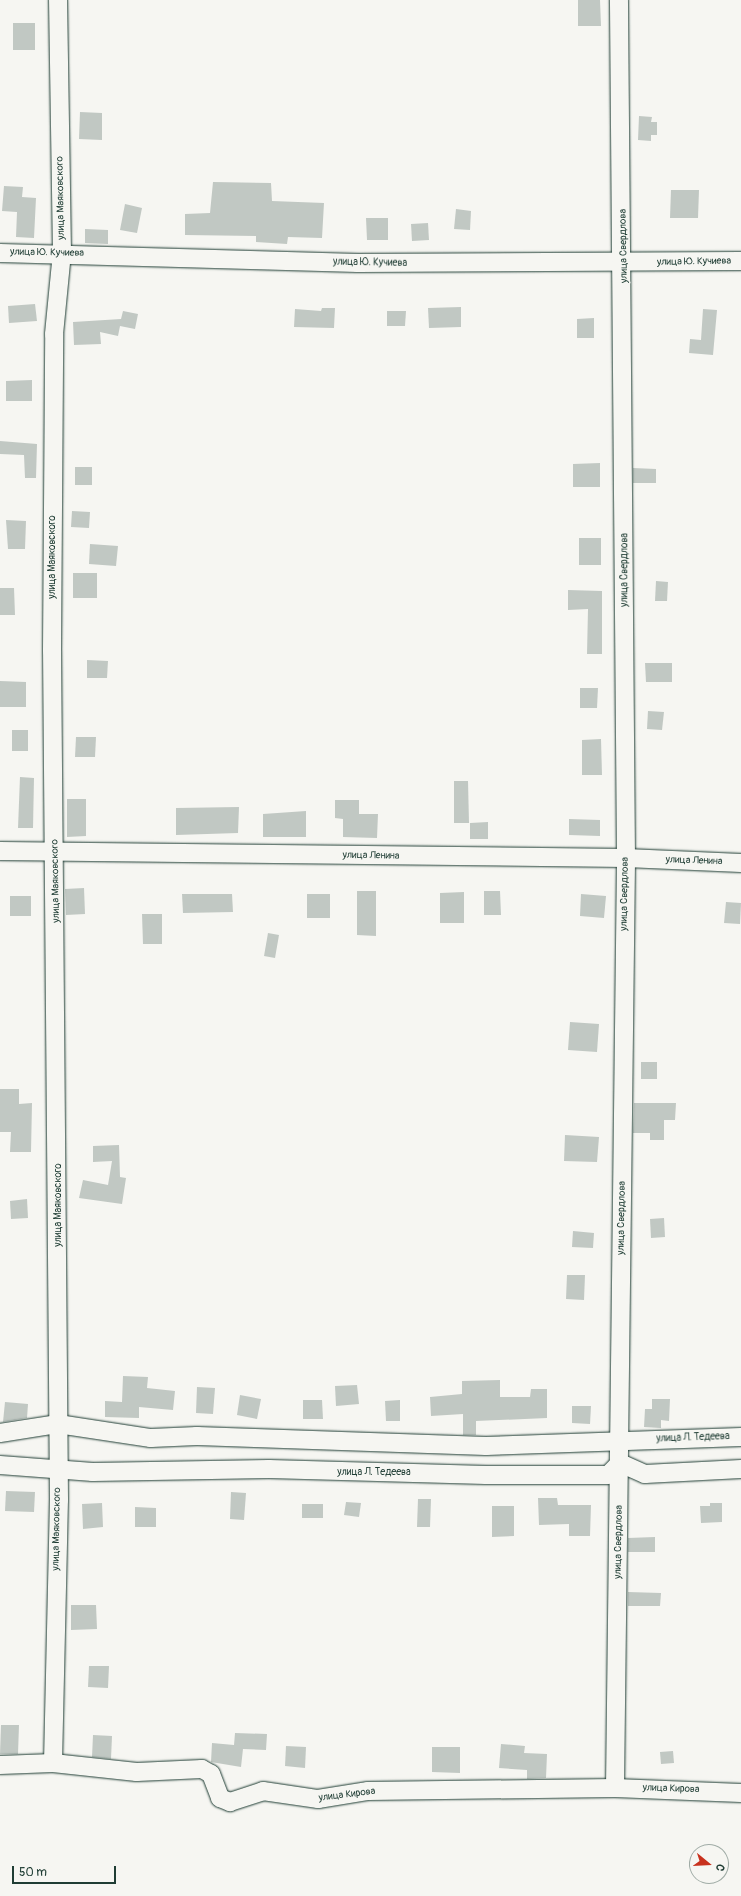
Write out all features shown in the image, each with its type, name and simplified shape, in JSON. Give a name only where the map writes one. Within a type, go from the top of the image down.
[{"type":"street","name":"улица Маяковского","points":[[53,1763],[59,1500],[57,1467],[56,852],[52,652],[54,342],[62,253],[58,0]]},
{"type":"street","name":"улица Свердлова","points":[[615,1788],[626,858],[624,264],[619,0]]},
{"type":"street","name":"улица Ю. Кучиева","points":[[0,253],[62,253],[358,263],[624,264],[741,261]]},
{"type":"street","name":"улица Ленина","points":[[0,851],[626,858],[741,863]]},
{"type":"street","name":"улица Л. Тедеева","points":[[0,1433],[58,1424],[151,1438],[197,1436],[486,1446],[619,1443],[670,1437],[741,1437]]},
{"type":"street","name":"улица Л. Тедеева","points":[[0,1465],[57,1467],[93,1472],[269,1469],[608,1475],[620,1463]]},
{"type":"street","points":[[620,1463],[645,1474],[741,1470]]},
{"type":"street","name":"улица Кирова","points":[[0,1765],[53,1763],[137,1772],[202,1769],[211,1774],[220,1798],[230,1802],[262,1791],[318,1799],[368,1791],[615,1788],[741,1793]]},
{"type":"building","points":[[578,0],[600,0],[601,26],[578,26]]},
{"type":"building","points":[[13,23],[35,23],[35,50],[13,50]]},
{"type":"building","points":[[80,112],[102,113],[102,140],[79,139]]},
{"type":"building","points":[[639,116],[652,117],[651,122],[657,122],[657,135],[651,135],[651,141],[638,140]]},
{"type":"building","points":[[213,182],[271,183],[272,201],[324,203],[322,238],[288,237],[287,244],[256,242],[256,236],[185,235],[185,214],[210,213]]},
{"type":"building","points":[[4,186],[23,187],[22,197],[36,198],[34,238],[16,237],[17,212],[2,211]]},
{"type":"building","points":[[671,190],[699,190],[698,218],[670,218]]},
{"type":"building","points":[[125,204],[142,208],[137,233],[120,230]]},
{"type":"building","points":[[456,209],[471,211],[470,230],[454,229]]},
{"type":"building","points":[[366,218],[388,218],[388,240],[367,240]]},
{"type":"building","points":[[428,223],[429,240],[412,241],[411,224]]},
{"type":"building","points":[[85,229],[108,230],[108,244],[85,243]]},
{"type":"building","points":[[35,304],[37,321],[9,323],[8,306]]},
{"type":"building","points":[[461,307],[461,327],[429,328],[428,308]]},
{"type":"building","points":[[322,308],[335,308],[334,328],[294,327],[295,309],[321,311]]},
{"type":"building","points":[[703,309],[717,310],[713,355],[689,353],[690,339],[701,340]]},
{"type":"building","points":[[123,311],[138,314],[135,329],[120,326],[118,336],[100,332],[101,344],[74,345],[73,322],[121,319]]},
{"type":"building","points":[[387,311],[406,311],[405,326],[387,326]]},
{"type":"building","points":[[594,318],[594,338],[577,338],[577,319]]},
{"type":"building","points":[[32,380],[32,401],[6,401],[6,381]]},
{"type":"building","points":[[0,441],[37,444],[36,478],[25,478],[24,455],[0,454]]},
{"type":"building","points":[[600,463],[600,487],[573,487],[573,464]]},
{"type":"building","points":[[75,467],[92,467],[92,485],[75,485]]},
{"type":"building","points":[[633,468],[656,469],[656,483],[633,483]]},
{"type":"building","points":[[72,511],[90,512],[89,528],[71,527]]},
{"type":"building","points":[[6,520],[26,521],[25,549],[8,549]]},
{"type":"building","points":[[579,538],[601,538],[601,565],[579,565]]},
{"type":"building","points":[[90,544],[118,546],[116,566],[89,564]]},
{"type":"building","points":[[73,573],[97,573],[97,598],[73,598]]},
{"type":"building","points":[[656,581],[668,582],[667,601],[655,601]]},
{"type":"building","points":[[0,588],[14,588],[15,615],[0,615]]},
{"type":"building","points":[[568,590],[602,591],[602,654],[587,654],[588,609],[568,610]]},
{"type":"building","points":[[87,660],[108,661],[107,678],[87,678]]},
{"type":"building","points":[[645,663],[672,663],[672,682],[646,682]]},
{"type":"building","points":[[0,681],[26,682],[26,707],[0,707]]},
{"type":"building","points":[[580,688],[598,688],[597,708],[580,708]]},
{"type":"building","points":[[648,711],[664,712],[662,730],[647,729]]},
{"type":"building","points":[[12,730],[28,730],[28,751],[12,751]]},
{"type":"building","points":[[76,737],[96,737],[95,757],[75,757]]},
{"type":"building","points":[[601,739],[602,775],[582,775],[582,740]]},
{"type":"building","points":[[20,777],[34,778],[33,828],[18,828]]},
{"type":"building","points":[[454,781],[468,781],[469,823],[454,823]]},
{"type":"building","points":[[67,799],[86,799],[86,836],[67,837]]},
{"type":"building","points":[[335,800],[359,800],[359,814],[378,814],[377,838],[343,837],[343,819],[335,818]]},
{"type":"building","points":[[239,807],[238,833],[176,835],[176,808]]},
{"type":"building","points":[[306,811],[306,837],[263,837],[263,814]]},
{"type":"building","points":[[569,819],[600,820],[600,836],[569,835]]},
{"type":"building","points":[[488,822],[488,839],[470,839],[470,823]]},
{"type":"building","points":[[84,888],[85,914],[66,915],[65,889]]},
{"type":"building","points":[[357,891],[376,891],[376,936],[357,935]]},
{"type":"building","points":[[484,891],[500,891],[501,915],[484,915]]},
{"type":"building","points":[[464,892],[464,923],[440,923],[440,893]]},
{"type":"building","points":[[182,894],[232,894],[233,912],[183,913]]},
{"type":"building","points":[[307,894],[330,894],[330,918],[307,918]]},
{"type":"building","points":[[581,894],[606,896],[604,918],[580,916]]},
{"type":"building","points":[[10,896],[31,896],[31,916],[10,916]]},
{"type":"building","points":[[726,902],[741,903],[740,924],[724,923]]},
{"type":"building","points":[[142,914],[162,914],[162,944],[143,944]]},
{"type":"building","points":[[268,933],[279,935],[275,958],[264,956]]},
{"type":"building","points":[[570,1022],[599,1024],[597,1052],[568,1050]]},
{"type":"building","points":[[641,1062],[657,1062],[657,1079],[641,1079]]},
{"type":"building","points":[[0,1089],[19,1089],[19,1104],[32,1103],[31,1152],[10,1152],[11,1132],[0,1132]]},
{"type":"building","points":[[634,1103],[676,1103],[675,1120],[664,1120],[664,1140],[650,1140],[650,1133],[633,1133]]},
{"type":"building","points":[[565,1135],[599,1137],[597,1162],[564,1161]]},
{"type":"building","points":[[119,1145],[120,1177],[126,1178],[122,1204],[79,1198],[83,1180],[108,1185],[112,1161],[93,1162],[93,1146]]},
{"type":"building","points":[[27,1199],[28,1218],[11,1219],[10,1201]]},
{"type":"building","points":[[664,1218],[665,1237],[651,1238],[650,1219]]},
{"type":"building","points":[[573,1231],[594,1233],[593,1248],[572,1247]]},
{"type":"building","points":[[567,1275],[585,1275],[584,1300],[566,1299]]},
{"type":"building","points":[[123,1376],[148,1377],[147,1388],[175,1391],[173,1410],[139,1407],[139,1418],[105,1417],[105,1401],[122,1402]]},
{"type":"building","points":[[500,1380],[500,1397],[530,1397],[531,1389],[547,1389],[547,1418],[476,1421],[476,1435],[463,1435],[463,1414],[431,1416],[430,1397],[462,1394],[462,1381]]},
{"type":"building","points":[[357,1385],[359,1404],[336,1406],[335,1386]]},
{"type":"building","points":[[197,1387],[215,1388],[213,1414],[196,1413]]},
{"type":"building","points":[[240,1395],[261,1399],[257,1419],[237,1415]]},
{"type":"building","points":[[652,1399],[670,1399],[669,1421],[661,1420],[661,1428],[644,1427],[645,1409],[652,1409]]},
{"type":"building","points":[[303,1400],[322,1400],[323,1419],[303,1419]]},
{"type":"building","points":[[400,1400],[400,1421],[386,1421],[385,1401]]},
{"type":"building","points":[[5,1402],[28,1404],[27,1418],[3,1422]]},
{"type":"building","points":[[572,1406],[591,1406],[590,1424],[572,1423]]},
{"type":"building","points":[[6,1491],[35,1492],[34,1512],[5,1511]]},
{"type":"building","points":[[231,1492],[246,1493],[244,1520],[230,1519]]},
{"type":"building","points":[[538,1498],[557,1498],[558,1505],[591,1505],[590,1536],[569,1536],[569,1524],[539,1525]]},
{"type":"building","points":[[418,1499],[431,1499],[430,1527],[417,1527]]},
{"type":"building","points":[[346,1502],[361,1503],[359,1517],[344,1515]]},
{"type":"building","points":[[102,1503],[103,1527],[83,1529],[82,1504]]},
{"type":"building","points":[[710,1503],[722,1503],[722,1522],[701,1523],[700,1506],[710,1506]]},
{"type":"building","points":[[302,1504],[323,1504],[323,1518],[302,1518]]},
{"type":"building","points":[[492,1506],[514,1506],[514,1536],[492,1537]]},
{"type":"building","points":[[135,1507],[156,1508],[156,1527],[135,1527]]},
{"type":"building","points":[[655,1537],[655,1552],[628,1552],[628,1538]]},
{"type":"building","points":[[628,1592],[661,1593],[660,1606],[628,1606]]},
{"type":"building","points":[[71,1605],[96,1605],[97,1629],[71,1630]]},
{"type":"building","points":[[89,1666],[109,1666],[108,1688],[88,1687]]},
{"type":"building","points":[[1,1725],[19,1725],[18,1754],[0,1754]]},
{"type":"building","points":[[235,1733],[267,1734],[266,1750],[243,1749],[241,1767],[211,1762],[212,1743],[234,1745]]},
{"type":"building","points":[[93,1735],[112,1736],[111,1759],[92,1757]]},
{"type":"building","points":[[501,1744],[525,1746],[524,1753],[547,1754],[546,1778],[527,1779],[527,1770],[499,1768]]},
{"type":"building","points":[[286,1746],[306,1747],[305,1768],[285,1766]]},
{"type":"building","points":[[432,1747],[460,1747],[460,1773],[432,1772]]},
{"type":"building","points":[[673,1751],[674,1763],[661,1764],[660,1752]]}]
